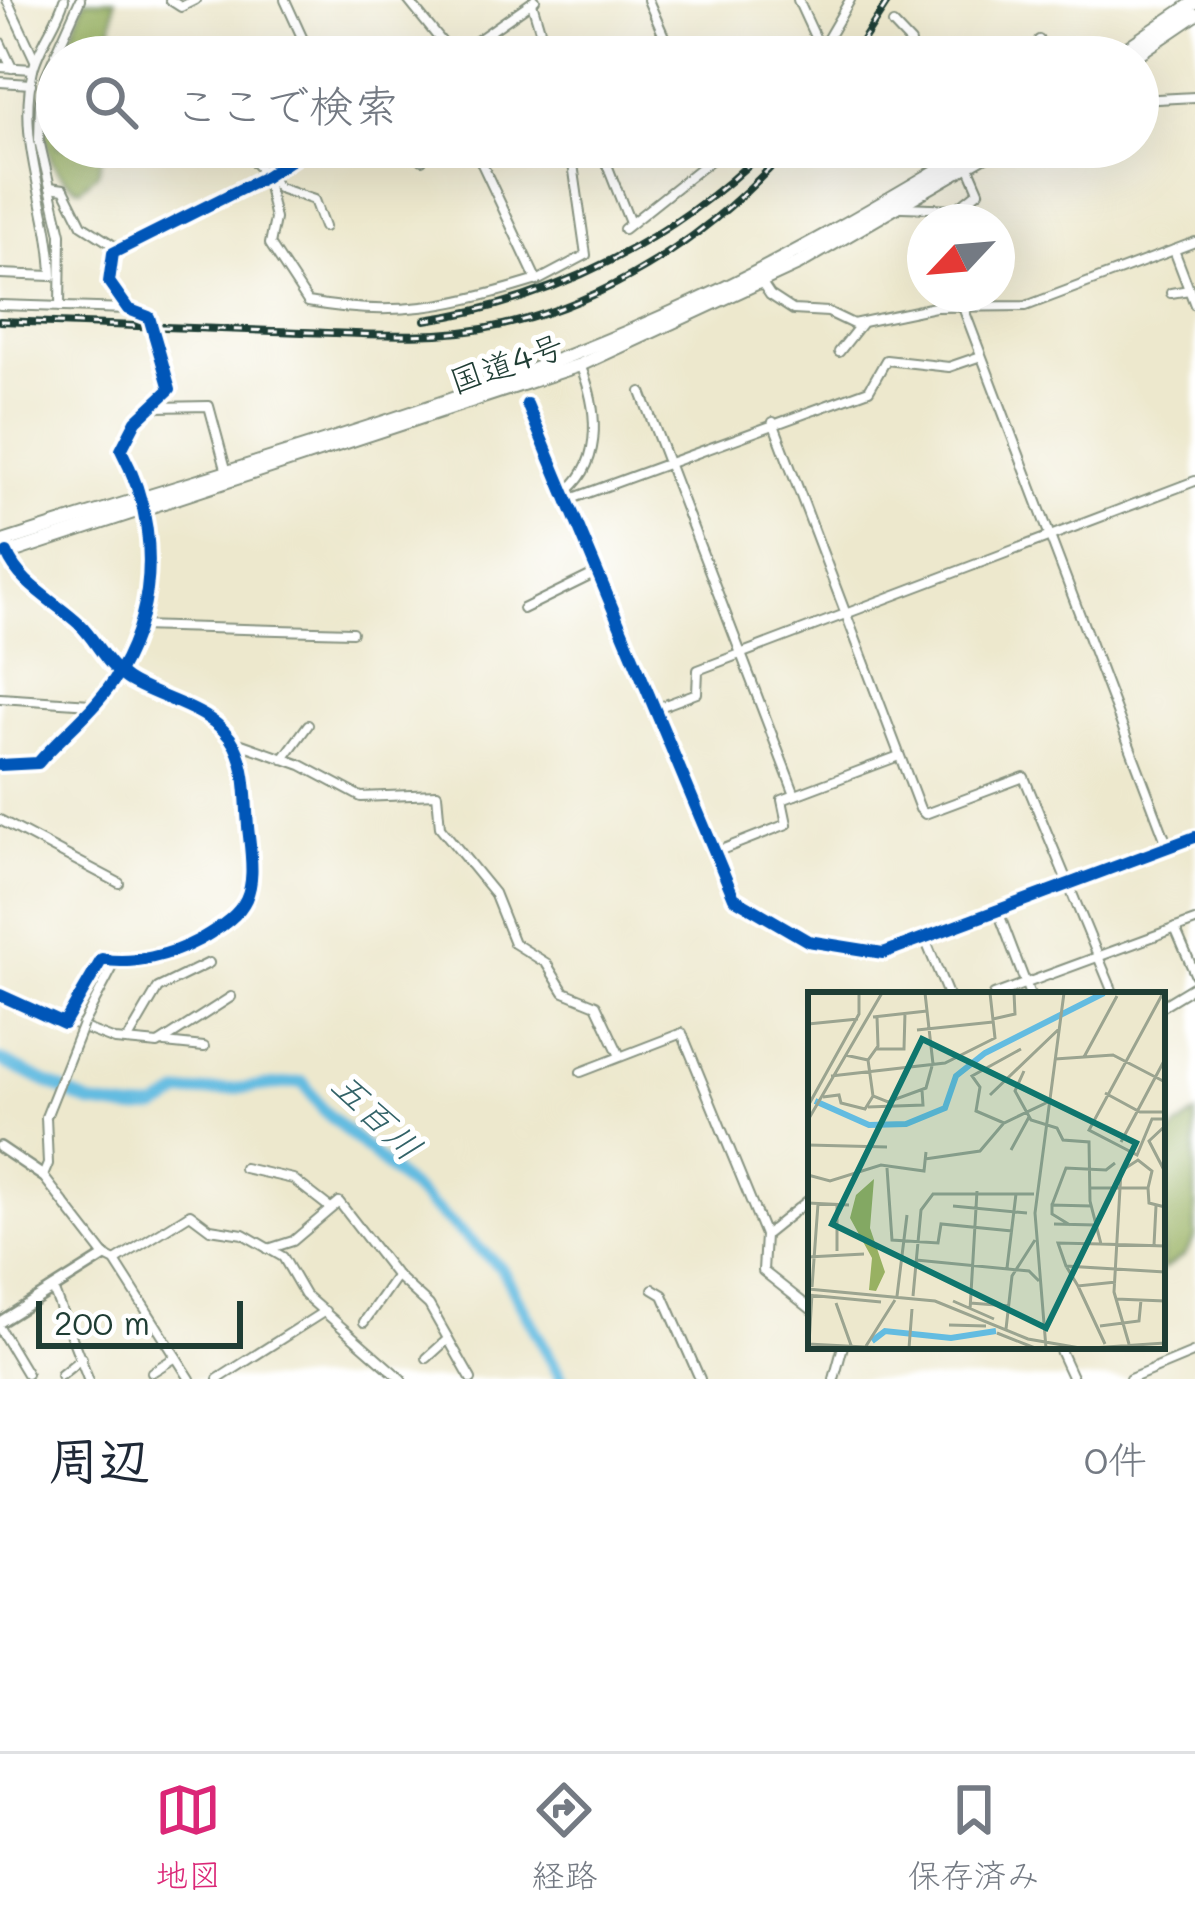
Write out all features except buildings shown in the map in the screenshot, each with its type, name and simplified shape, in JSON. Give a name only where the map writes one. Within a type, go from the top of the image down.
[{"type":"highway","points":[[1145,36],[1195,2]]},
{"type":"highway","points":[[1159,39],[1195,15]]},
{"type":"highway","name":"国道4号","points":[[143,503],[226,469],[577,359],[758,273],[942,168]]},
{"type":"highway","name":"国道4号","points":[[2,551],[577,359],[763,283],[902,207],[950,168]]},
{"type":"street","points":[[7,0],[34,65]]},
{"type":"street","points":[[47,36],[64,0]]},
{"type":"street","points":[[64,36],[80,0]]},
{"type":"street","points":[[170,0],[181,7],[195,0]]},
{"type":"street","points":[[285,0],[301,36]]},
{"type":"street","points":[[409,0],[437,36]]},
{"type":"street","points":[[648,0],[664,36]]},
{"type":"street","points":[[798,0],[811,36]]},
{"type":"street","points":[[829,36],[850,0]]},
{"type":"street","points":[[484,36],[533,2],[542,36]]},
{"type":"street","points":[[892,23],[903,36]]},
{"type":"street","points":[[0,42],[12,68]]},
{"type":"street","points":[[36,61],[28,150],[51,233],[60,307]]},
{"type":"street","points":[[0,67],[34,65]]},
{"type":"street","points":[[0,82],[31,84]]},
{"type":"street","points":[[1159,99],[1195,97]]},
{"type":"street","points":[[46,168],[62,233],[56,276]]},
{"type":"street","points":[[259,168],[284,191],[314,200],[324,227]]},
{"type":"street","points":[[116,248],[158,234],[278,168]]},
{"type":"street","points":[[483,168],[534,281]]},
{"type":"street","points":[[266,176],[275,219],[270,244],[308,302],[384,313],[458,302],[534,281],[586,255],[574,168]]},
{"type":"street","points":[[607,168],[627,226],[696,168]]},
{"type":"street","points":[[965,204],[979,191],[972,168]]},
{"type":"street","points":[[50,187],[64,188],[82,225],[116,248]]},
{"type":"street","points":[[902,207],[907,207]]},
{"type":"street","points":[[1015,306],[1026,306],[1195,242]]},
{"type":"street","points":[[116,248],[109,282],[128,309]]},
{"type":"street","points":[[1174,250],[1195,305]]},
{"type":"street","points":[[0,274],[56,276]]},
{"type":"street","points":[[763,283],[770,296],[794,310],[828,312],[847,323],[907,311]]},
{"type":"street","points":[[1171,293],[1189,290]]},
{"type":"street","points":[[0,305],[128,309],[149,317],[170,384],[154,407],[136,421],[121,450],[143,503],[151,583],[118,673],[38,763],[0,765]]},
{"type":"street","points":[[967,312],[1168,847]]},
{"type":"street","points":[[838,352],[862,322]]},
{"type":"street","points":[[569,495],[874,388],[886,360],[949,367],[981,356]]},
{"type":"street","points":[[569,495],[594,439],[593,406],[577,359]]},
{"type":"street","points":[[640,392],[795,795]]},
{"type":"street","points":[[527,404],[740,905],[808,941],[883,953],[1195,837]]},
{"type":"street","points":[[154,407],[209,406],[226,469]]},
{"type":"street","points":[[773,422],[925,814],[1024,777],[1113,992]]},
{"type":"street","points":[[657,708],[698,693],[698,670],[1195,481]]},
{"type":"street","points":[[2,551],[81,626],[118,673],[198,713],[233,741],[362,797],[437,794],[440,827],[494,893],[508,934],[546,963],[564,992],[596,1004],[620,1056]]},
{"type":"street","points":[[524,609],[600,571]]},
{"type":"street","points":[[138,626],[352,632]]},
{"type":"street","points":[[0,698],[92,704]]},
{"type":"street","points":[[283,759],[308,725]]},
{"type":"street","points":[[68,1022],[103,959],[116,962],[179,950],[236,918],[247,902],[253,866],[246,785],[233,741]]},
{"type":"street","points":[[716,852],[787,824],[780,803],[795,795],[899,755]]},
{"type":"street","points":[[0,820],[119,883]]},
{"type":"street","points":[[998,911],[1029,992]]},
{"type":"street","points":[[1003,992],[1195,921]]},
{"type":"street","points":[[1175,928],[1195,974]]},
{"type":"street","points":[[926,939],[947,992]]},
{"type":"street","points":[[43,1176],[48,1164],[46,1117],[83,1024],[116,962]]},
{"type":"street","points":[[127,1041],[158,988],[208,963]]},
{"type":"street","points":[[1165,1004],[1195,986]]},
{"type":"street","points":[[0,995],[127,1041],[204,1047]]},
{"type":"street","points":[[165,1042],[231,997]]},
{"type":"street","points":[[581,1072],[682,1033],[765,1235],[765,1275],[808,1307]]},
{"type":"street","points":[[0,1147],[43,1176],[110,1258],[190,1379]]},
{"type":"street","points":[[244,1168],[293,1179],[328,1207]]},
{"type":"street","points":[[765,1235],[808,1200]]},
{"type":"street","points":[[266,1250],[293,1241],[328,1207],[343,1205],[397,1275],[429,1305],[470,1379]]},
{"type":"street","points":[[28,1374],[0,1326],[52,1288],[190,1214],[210,1228],[243,1234],[285,1259],[305,1295],[400,1379]]},
{"type":"street","points":[[364,1322],[397,1275]]},
{"type":"street","points":[[52,1288],[88,1379]]},
{"type":"street","points":[[653,1289],[663,1295],[700,1379]]},
{"type":"street","points":[[218,1379],[325,1311]]},
{"type":"street","points":[[427,1358],[448,1339]]},
{"type":"street","points":[[834,1379],[842,1349]]},
{"type":"street","points":[[1059,1349],[1073,1379]]},
{"type":"street","points":[[1130,1379],[1195,1352]]},
{"type":"street","points":[[61,1375],[82,1358]]},
{"type":"street","points":[[152,1372],[176,1358]]},
{"type":"green space","points":[[85,0],[115,0],[111,36],[71,36]]},
{"type":"green space","points":[[57,168],[99,168],[80,189]]},
{"type":"green space","points":[[1195,1114],[1195,1237],[1184,1256],[1165,1268],[1165,1139]]},
{"type":"waterway","name":"五百川","points":[[0,1060],[92,1104],[133,1110],[157,1108],[181,1094],[303,1082],[323,1110],[501,1268],[562,1379]]},
{"type":"railway","points":[[866,36],[889,0]]},
{"type":"railway","points":[[425,320],[519,298],[610,261],[693,210],[744,168]]},
{"type":"railway","points":[[0,321],[396,335],[488,328],[537,316],[631,275],[716,217],[769,168]]},
{"type":"cycle path","points":[[0,765],[38,763],[92,708],[119,672],[141,618],[149,561],[147,533],[142,504],[121,450],[136,421],[170,389],[149,317],[128,309],[109,282],[113,253],[278,168]]},
{"type":"cycle path","points":[[527,404],[734,898],[808,941],[883,953],[1195,837]]},
{"type":"cycle path","points":[[0,995],[64,1024],[102,959],[152,957],[199,940],[240,909],[251,873],[243,768],[226,733],[201,714],[120,673],[79,624],[20,574],[7,553]]}]
